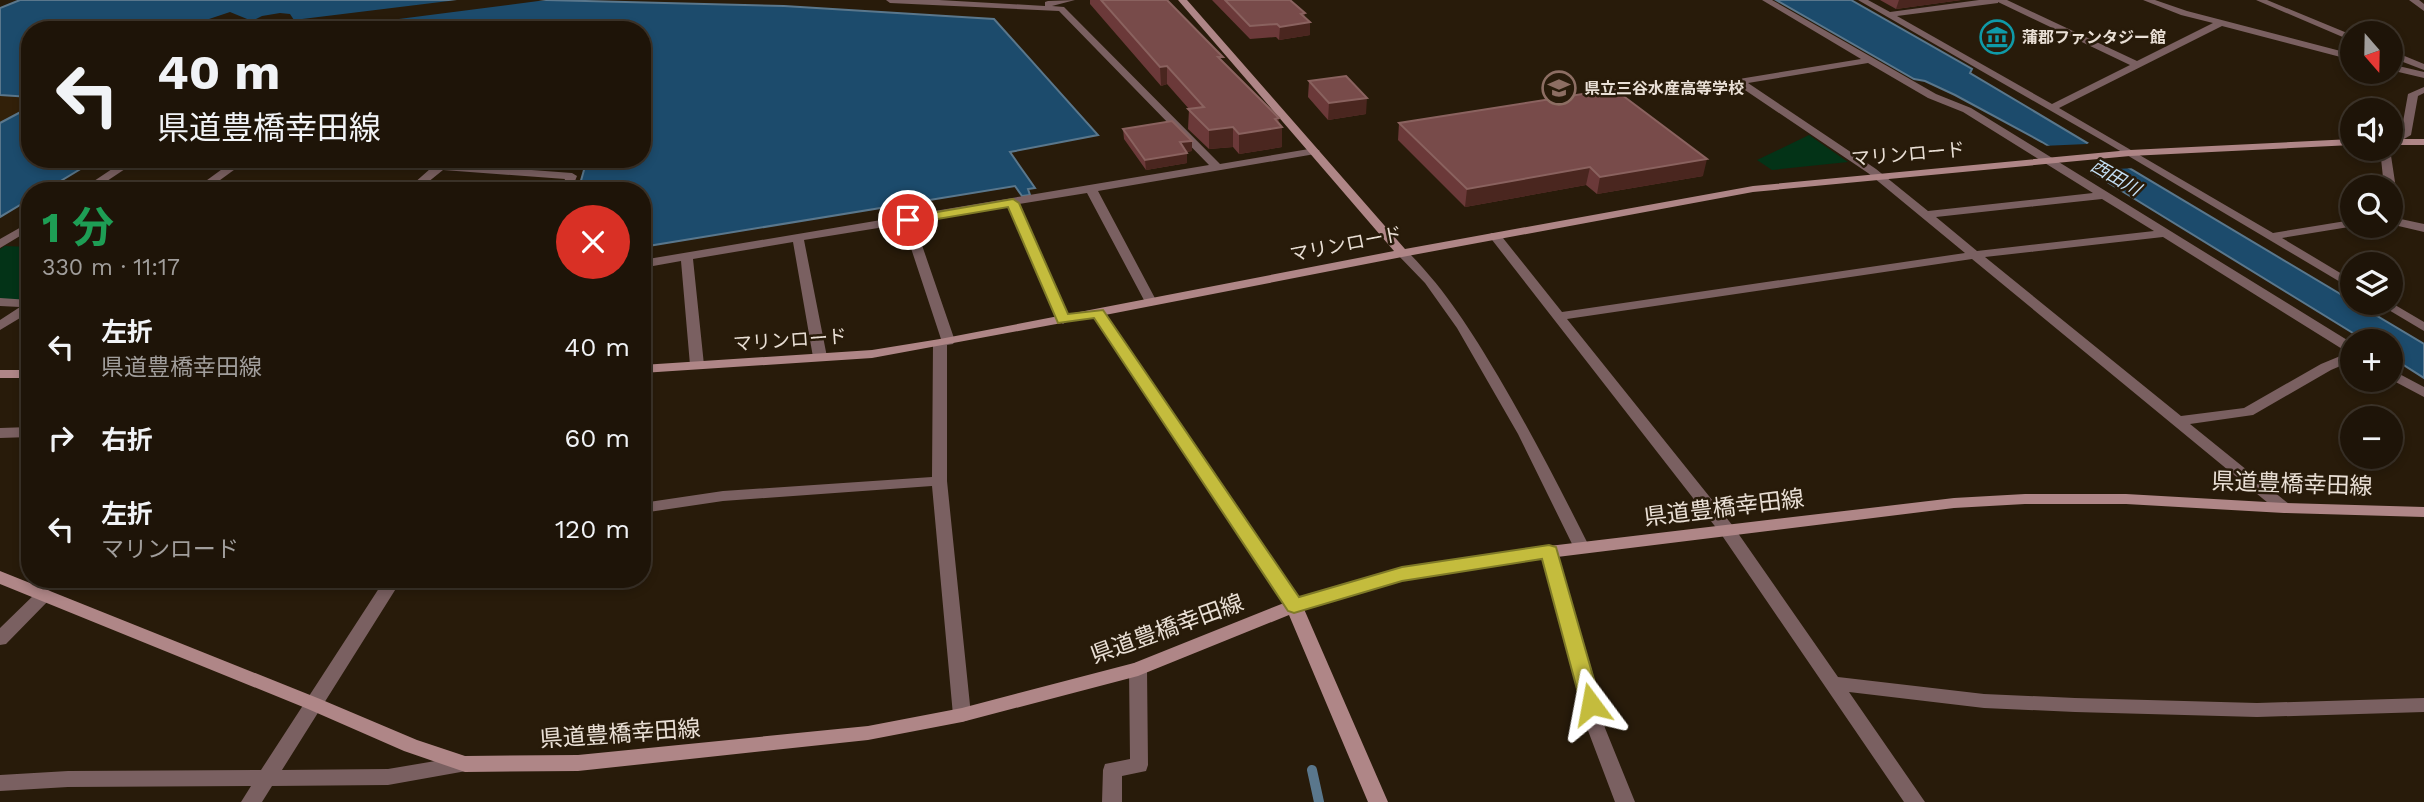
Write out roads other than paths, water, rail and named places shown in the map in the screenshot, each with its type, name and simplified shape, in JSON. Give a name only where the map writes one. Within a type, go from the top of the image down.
[{"type":"street","points":[[890,0],[1061,9],[1217,168]]},
{"type":"street","points":[[1022,8],[1071,0]]},
{"type":"street","points":[[1182,0],[1402,253],[1429,280],[1463,328],[1525,434],[1583,548]]},
{"type":"street","points":[[1766,0],[1932,96],[1967,110],[2054,160],[2105,195],[2340,341]]},
{"type":"street","points":[[1862,0],[2053,107],[2126,153],[2340,278]]},
{"type":"street","points":[[1888,15],[1999,0],[2136,64]]},
{"type":"street","points":[[2147,0],[2221,23],[2340,54]]},
{"type":"street","points":[[2260,0],[2340,33]]},
{"type":"street","points":[[2413,0],[2424,8]]},
{"type":"street","points":[[2053,107],[2221,23]]},
{"type":"street","points":[[2403,58],[2424,67]]},
{"type":"street","points":[[1870,60],[1739,82],[1876,175],[2284,508]]},
{"type":"street","points":[[2403,70],[2424,75]]},
{"type":"street","points":[[2403,137],[2406,135],[2413,94],[2424,90]]},
{"type":"street","points":[[2403,143],[2424,142]]},
{"type":"street","points":[[2126,153],[2340,143]]},
{"type":"street","points":[[651,263],[1315,151]]},
{"type":"street","name":"マリンロード","points":[[651,368],[872,354],[1754,189],[1876,175],[2126,153]]},
{"type":"street","points":[[98,182],[121,168]]},
{"type":"street","points":[[210,182],[231,168]]},
{"type":"street","points":[[421,182],[439,168]]},
{"type":"street","points":[[467,168],[572,176],[569,182]]},
{"type":"street","points":[[1091,189],[1151,302]]},
{"type":"street","points":[[1926,215],[2105,195]]},
{"type":"street","points":[[1013,203],[1063,320]]},
{"type":"street","points":[[908,220],[944,342],[939,481],[962,715]]},
{"type":"street","points":[[2403,222],[2424,229]]},
{"type":"street","points":[[2270,237],[2340,225]]},
{"type":"street","points":[[0,244],[21,231]]},
{"type":"street","points":[[1560,316],[1975,255],[2167,233]]},
{"type":"street","points":[[1495,236],[1727,530],[1915,802]]},
{"type":"street","points":[[798,239],[820,357]]},
{"type":"street","points":[[687,257],[697,365]]},
{"type":"street","points":[[0,302],[21,304]]},
{"type":"street","points":[[0,326],[21,311]]},
{"type":"street","points":[[1098,313],[1294,606],[1378,802]]},
{"type":"street","points":[[2403,315],[2424,327]]},
{"type":"street","points":[[2179,422],[2248,412],[2340,361]]},
{"type":"street","points":[[0,374],[21,374]]},
{"type":"street","points":[[2403,381],[2424,393]]},
{"type":"street","points":[[0,433],[21,432]]},
{"type":"street","points":[[651,507],[723,496],[939,481]]},
{"type":"street","name":"県道豊橋幸田線","points":[[27,588],[314,704],[411,747],[465,764],[578,763],[868,733],[962,715],[1138,669],[1294,606],[1402,574],[1549,552],[1954,503],[2025,499],[2126,499],[2284,508],[2424,512]]},
{"type":"street","points":[[1549,552],[1586,681],[1596,728],[1625,802]]},
{"type":"street","name":"県道豊橋幸田線","points":[[0,577],[21,586]]},
{"type":"street","points":[[251,802],[388,588]]},
{"type":"street","points":[[0,639],[44,595]]},
{"type":"street","points":[[1112,802],[1112,771],[1139,765],[1138,669]]},
{"type":"street","points":[[1832,683],[1984,701],[2100,706],[2270,710],[2424,705]]},
{"type":"street","points":[[0,783],[68,779],[388,778],[465,764]]},
{"type":"water","points":[[20,0],[546,0],[784,6],[994,19],[1098,135],[1010,152],[1035,188],[1028,189],[1030,195],[1022,196],[1015,186],[651,246],[651,182],[581,182],[585,168],[651,168],[651,21],[21,21],[21,96],[0,95],[0,8]]},
{"type":"water","name":"西田川","points":[[1776,0],[1851,0],[1972,69],[1970,73],[2340,294],[2340,315],[2375,315],[2399,329],[2346,329],[2042,142],[1955,95],[1925,81],[1914,79]]},
{"type":"water","points":[[21,112],[21,168],[82,168],[59,182],[21,182],[21,204],[0,217],[0,123]]},
{"type":"water","points":[[2403,331],[2424,344],[2424,378],[2403,365]]},
{"type":"waterway","points":[[1312,770],[1319,802]]},
{"type":"place","name":"蒲郡ファンタジー館","points":[[1997,37]]},
{"type":"place","name":"県立三谷水産高等学校","points":[[1559,88]]}]
